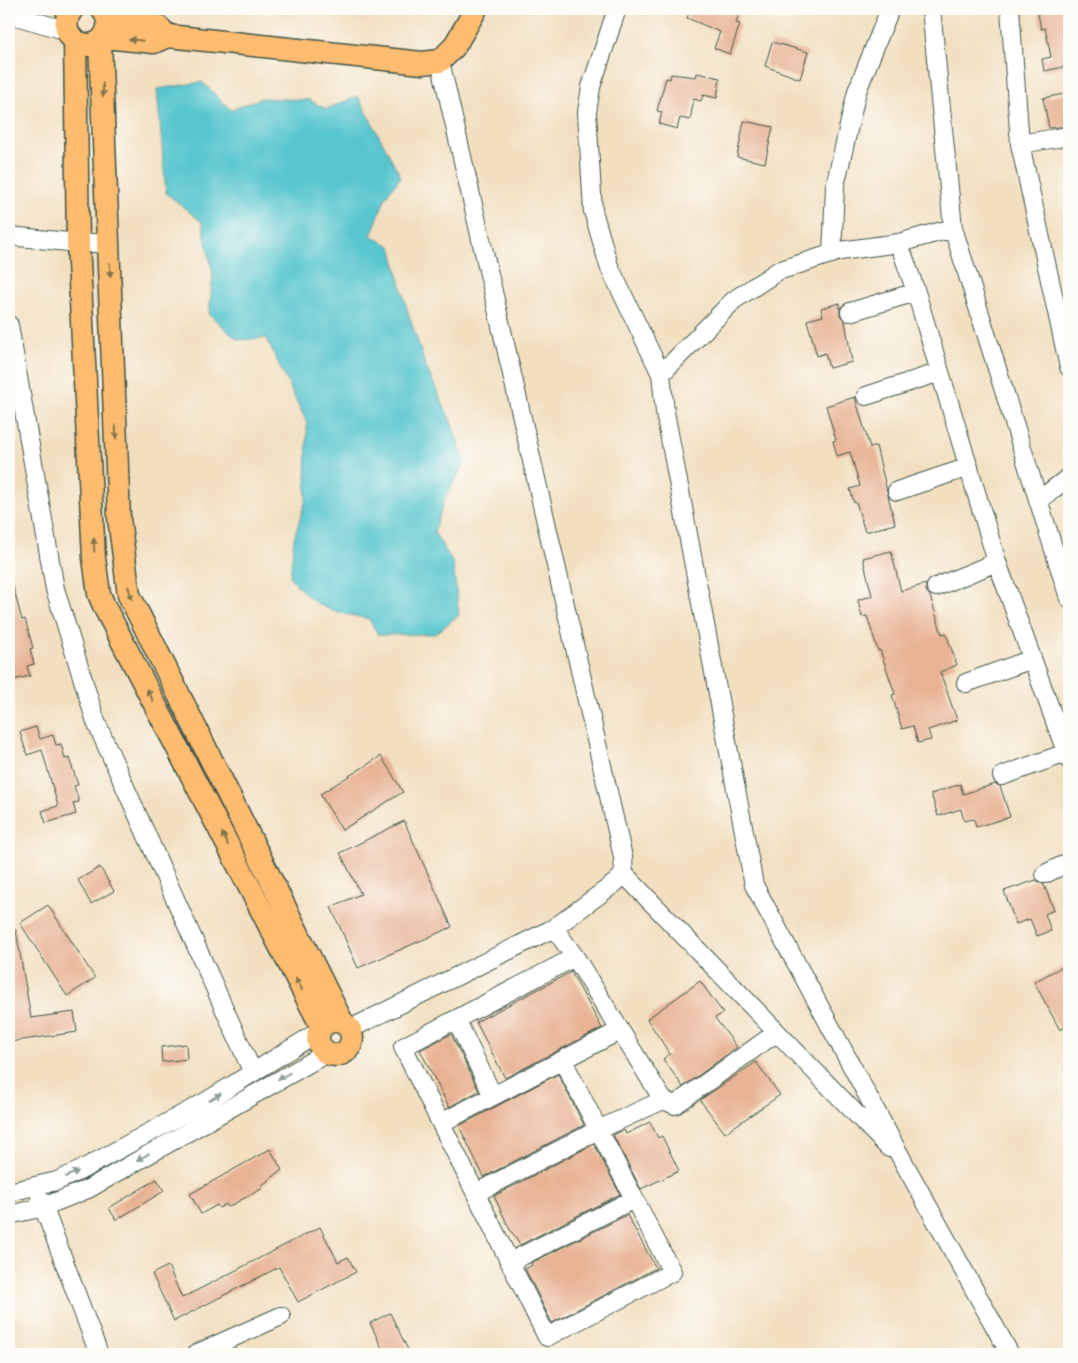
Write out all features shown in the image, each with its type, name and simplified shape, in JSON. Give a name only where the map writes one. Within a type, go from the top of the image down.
[{"type":"main road","points":[[72,9],[67,19],[71,36],[78,243],[94,558],[99,594],[332,1033]]},
{"type":"main road","points":[[103,26],[154,42],[168,36],[422,64],[440,60],[454,47],[476,9]]},
{"type":"main road","points":[[71,36],[88,45],[103,26]]},
{"type":"main road","points":[[103,26],[108,243],[119,518],[129,596],[332,1033]]},
{"type":"street","points":[[617,9],[591,87],[587,112],[593,211],[609,266],[661,374],[665,412],[754,885],[904,1163],[1010,1354]]},
{"type":"street","points":[[832,254],[835,186],[857,91],[890,9]]},
{"type":"street","points":[[931,9],[953,228],[1069,598]]},
{"type":"street","points":[[1010,9],[1020,144],[1069,367]]},
{"type":"street","points":[[9,14],[71,36]]},
{"type":"street","points":[[440,60],[618,838],[624,874],[904,1163]]},
{"type":"street","points":[[1020,144],[1069,136]]},
{"type":"street","points":[[661,374],[734,300],[778,271],[832,254],[899,243],[953,228]]},
{"type":"street","points":[[9,236],[78,243],[108,243]]},
{"type":"street","points":[[899,243],[916,292],[997,562],[1066,748],[1002,776]]},
{"type":"street","points":[[850,312],[916,292]]},
{"type":"street","points":[[9,325],[55,589],[96,722],[253,1073]]},
{"type":"street","points":[[866,396],[940,372]]},
{"type":"street","points":[[897,491],[969,467]]},
{"type":"street","points":[[1038,500],[1069,477]]},
{"type":"street","points":[[936,587],[997,562]]},
{"type":"street","points":[[966,683],[1032,659]]},
{"type":"street","points":[[1045,874],[1069,862]]},
{"type":"street","points":[[9,1192],[36,1187],[81,1170],[207,1101],[253,1073],[332,1033],[554,928],[615,883],[624,874]]},
{"type":"street","points":[[554,928],[575,957],[663,1100],[675,1105],[776,1033]]},
{"type":"street","points":[[563,1061],[672,1272],[547,1337],[403,1047],[575,957]]},
{"type":"street","points":[[456,1020],[493,1096]]},
{"type":"street","points":[[440,1123],[563,1061],[619,1030]]},
{"type":"street","points":[[9,1215],[43,1207],[88,1189],[332,1033]]},
{"type":"street","points":[[476,1194],[598,1130],[663,1100]]},
{"type":"street","points":[[36,1187],[99,1354]]},
{"type":"street","points":[[510,1262],[634,1199]]},
{"type":"street","points":[[196,1354],[281,1316]]},
{"type":"water","points":[[202,82],[231,110],[261,98],[309,100],[326,109],[358,96],[401,177],[386,196],[371,236],[391,246],[407,309],[426,367],[450,419],[465,462],[445,498],[434,532],[453,563],[459,615],[435,634],[378,635],[369,619],[334,611],[316,603],[290,577],[294,538],[306,499],[307,423],[266,338],[238,340],[209,314],[213,275],[202,222],[166,193],[157,89]]},
{"type":"building","points":[[691,9],[741,9],[736,23],[740,24],[730,54],[714,48],[720,32],[687,18]]},
{"type":"building","points":[[1037,9],[1069,9],[1069,66],[1044,71],[1042,59],[1051,57],[1045,28],[1041,29]]},
{"type":"building","points":[[772,42],[808,52],[800,79],[765,66]]},
{"type":"building","points":[[697,73],[720,78],[717,98],[703,95],[701,101],[694,99],[690,120],[680,118],[677,129],[659,124],[662,112],[657,111],[666,78],[670,79],[671,74],[696,77]]},
{"type":"building","points":[[1069,93],[1069,126],[1049,128],[1043,98]]},
{"type":"building","points":[[744,121],[773,127],[765,163],[737,157]]},
{"type":"building","points":[[840,303],[840,315],[845,321],[852,362],[829,368],[825,353],[817,356],[807,320],[823,316],[821,308]]},
{"type":"building","points":[[855,397],[870,448],[876,446],[895,524],[865,532],[850,489],[860,486],[850,452],[837,456],[833,441],[836,440],[826,406]]},
{"type":"building","points":[[891,551],[901,591],[926,584],[926,591],[930,596],[942,634],[946,633],[957,665],[940,672],[957,720],[928,730],[931,740],[918,743],[913,726],[902,729],[892,695],[895,694],[880,650],[878,651],[867,616],[862,617],[858,600],[872,596],[863,558]]},
{"type":"building","points":[[9,586],[13,586],[22,620],[25,619],[33,648],[30,649],[34,664],[27,666],[30,676],[9,681],[9,649],[12,648],[9,635]]},
{"type":"building","points":[[36,727],[40,739],[53,735],[56,745],[61,744],[65,759],[69,758],[78,785],[74,786],[79,802],[73,803],[76,814],[46,823],[42,811],[58,806],[42,750],[27,755],[20,732]]},
{"type":"building","points":[[381,756],[403,792],[342,830],[320,794]]},
{"type":"building","points":[[960,784],[963,794],[995,784],[1000,786],[1010,817],[976,827],[974,819],[964,821],[961,809],[938,816],[931,794]]},
{"type":"building","points":[[404,821],[452,927],[358,968],[331,907],[361,894],[340,853]]},
{"type":"building","points":[[100,867],[114,891],[91,904],[78,880]]},
{"type":"building","points":[[1036,880],[1044,885],[1054,910],[1045,914],[1051,931],[1037,936],[1030,919],[1016,924],[1004,891]]},
{"type":"building","points":[[48,905],[95,978],[67,996],[20,923]]},
{"type":"building","points":[[16,930],[31,1018],[74,1012],[77,1032],[9,1042],[9,931]]},
{"type":"building","points":[[1069,963],[1069,1025],[1060,1030],[1034,982]]},
{"type":"building","points":[[571,972],[602,1028],[505,1078],[476,1022]]},
{"type":"building","points":[[700,981],[723,1013],[715,1018],[737,1047],[683,1087],[663,1059],[670,1054],[647,1019]]},
{"type":"building","points":[[451,1034],[479,1091],[449,1107],[420,1050]]},
{"type":"building","points":[[186,1044],[187,1059],[162,1062],[161,1047]]},
{"type":"building","points":[[756,1062],[780,1095],[725,1133],[700,1100]]},
{"type":"building","points":[[558,1074],[584,1125],[484,1177],[459,1126]]},
{"type":"building","points":[[650,1122],[658,1138],[662,1136],[679,1171],[641,1189],[613,1135],[624,1130],[626,1134]]},
{"type":"building","points":[[594,1144],[620,1194],[520,1245],[509,1228],[494,1196]]},
{"type":"building","points":[[270,1149],[282,1170],[261,1186],[263,1188],[228,1207],[226,1204],[219,1208],[217,1205],[201,1214],[190,1194]]},
{"type":"building","points":[[157,1179],[164,1191],[116,1220],[109,1208]]},
{"type":"building","points":[[627,1215],[656,1268],[552,1323],[525,1269],[532,1265],[531,1263]]},
{"type":"building","points":[[320,1227],[338,1262],[348,1257],[356,1272],[298,1302],[279,1267],[174,1321],[152,1274],[168,1266],[182,1298]]},
{"type":"building","points":[[390,1313],[410,1354],[385,1354],[370,1323]]}]
